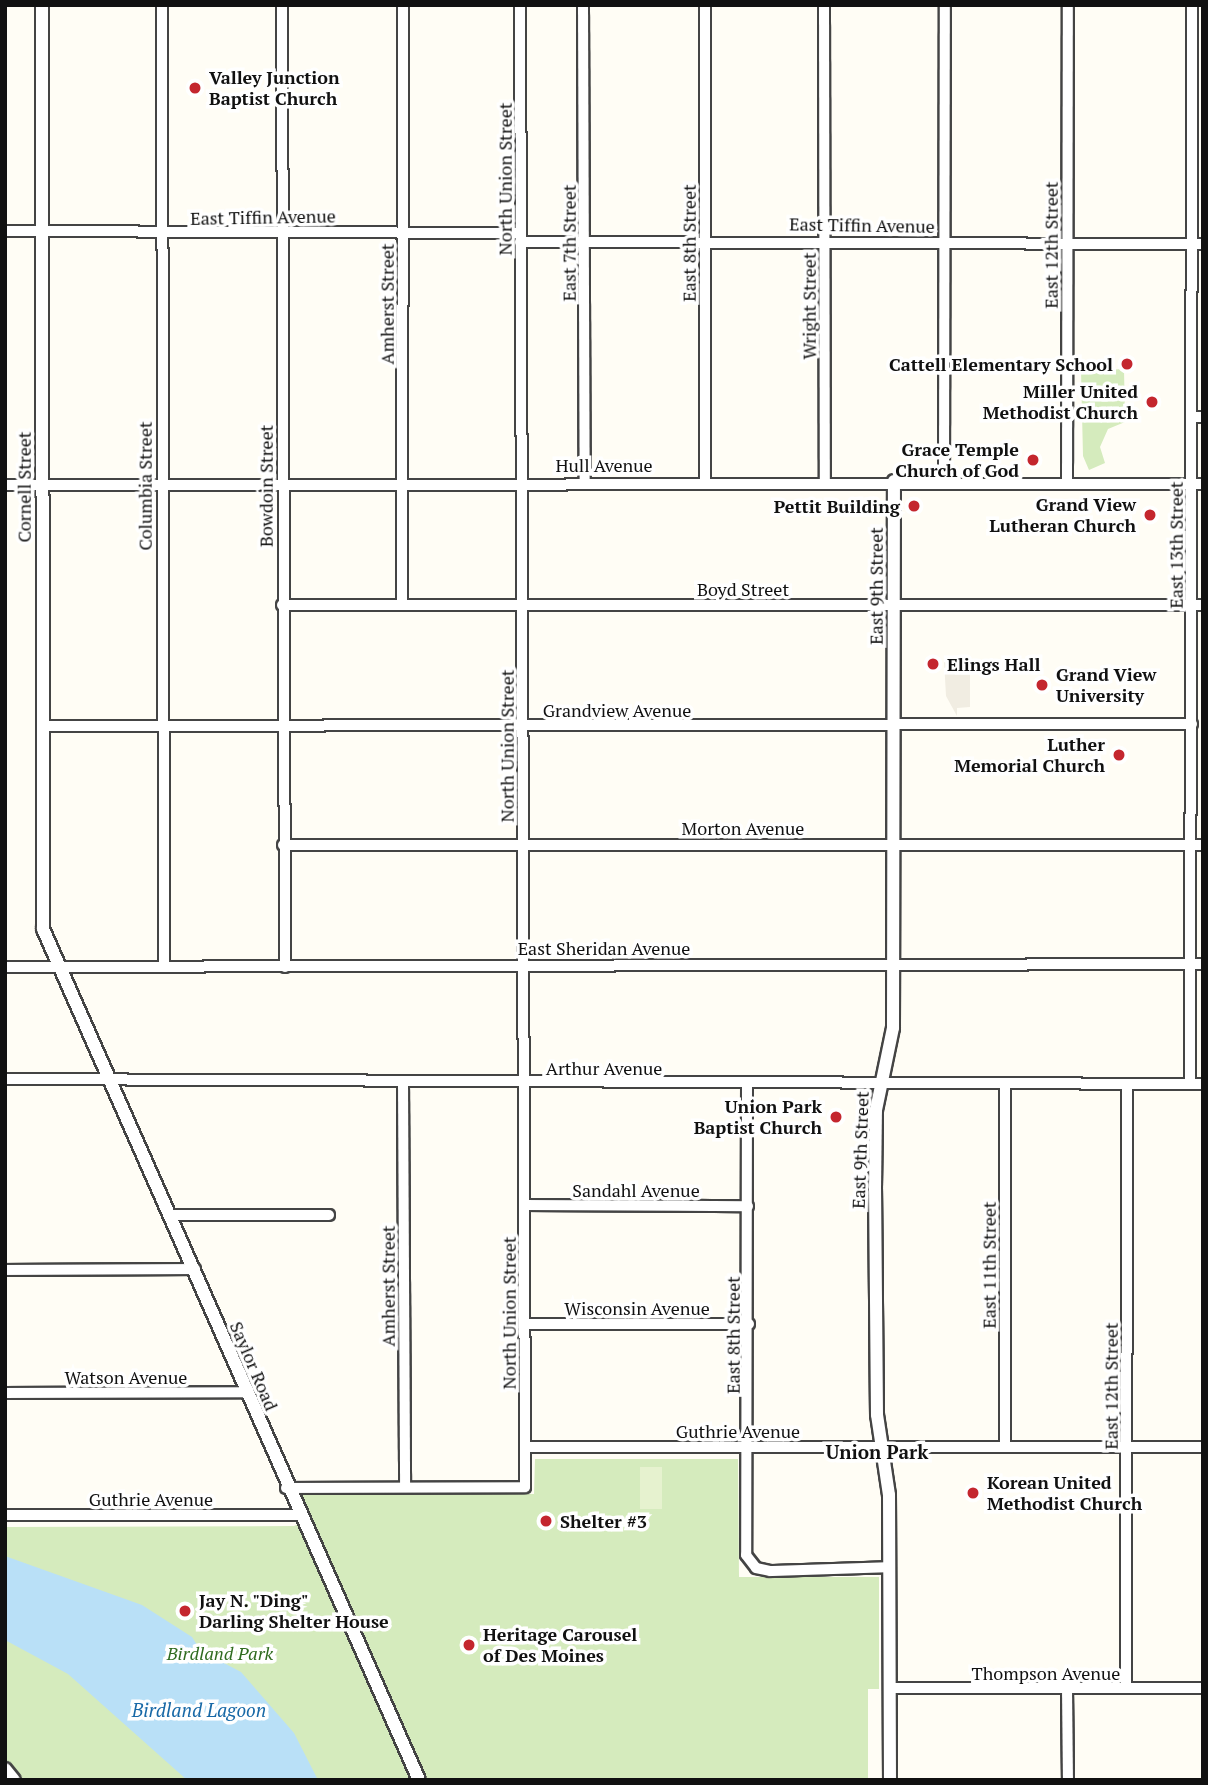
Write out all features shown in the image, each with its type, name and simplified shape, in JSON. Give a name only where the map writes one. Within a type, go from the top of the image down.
[{"type":"street","name":"Cornell Street","points":[[42,5],[43,929],[56,967]]},
{"type":"street","name":"Columbia Street","points":[[162,5],[164,967]]},
{"type":"street","name":"Bowdoin Street","points":[[282,5],[281,483],[285,967]]},
{"type":"street","name":"Amherst Street","points":[[402,604],[403,5]]},
{"type":"street","name":"North Union Street","points":[[405,1488],[525,1487],[520,5]]},
{"type":"street","name":"East 7th Street","points":[[583,5],[585,481]]},
{"type":"street","name":"East 8th Street","points":[[705,5],[705,481]]},
{"type":"street","name":"Wright Street","points":[[824,5],[825,481]]},
{"type":"street","points":[[944,483],[946,5]]},
{"type":"street","name":"East 12th Street","points":[[1067,484],[1068,5]]},
{"type":"street","name":"East 13th Street","points":[[1190,1084],[1192,724],[1197,604],[1197,244],[1192,5]]},
{"type":"street","name":"East Tiffin Avenue","points":[[5,231],[161,233],[282,230],[520,237],[585,242],[825,240],[1197,244]]},
{"type":"street","name":"Hull Avenue","points":[[5,485],[585,481],[1197,484]]},
{"type":"street","name":"East 9th Street","points":[[890,1780],[889,1567],[876,1361],[881,1083],[892,1044],[894,481]]},
{"type":"street","name":"Boyd Street","points":[[282,605],[1197,604]]},
{"type":"street","name":"Grandview Avenue","points":[[42,726],[1192,724]]},
{"type":"street","name":"Morton Avenue","points":[[283,845],[1203,845]]},
{"type":"street","name":"East Sheridan Avenue","points":[[5,967],[892,962],[1203,964]]},
{"type":"street","name":"Saylor Road","points":[[56,967],[114,1079],[297,1515],[419,1780]]},
{"type":"street","name":"Arthur Avenue","points":[[5,1079],[404,1083],[1203,1084]]},
{"type":"street","name":"Amherst Street","points":[[404,1083],[405,1488]]},
{"type":"street","name":"East 8th Street","points":[[747,1084],[749,1447],[746,1555],[756,1568],[770,1571],[889,1567]]},
{"type":"street","name":"East 11th Street","points":[[1005,1084],[1005,1447]]},
{"type":"street","name":"East 12th Street","points":[[1126,1688],[1127,1084]]},
{"type":"street","name":"Sandahl Avenue","points":[[524,1205],[748,1206]]},
{"type":"street","points":[[173,1215],[329,1215]]},
{"type":"street","points":[[5,1270],[195,1269]]},
{"type":"street","name":"Wisconsin Avenue","points":[[525,1324],[749,1324]]},
{"type":"street","name":"Watson Avenue","points":[[5,1393],[246,1392]]},
{"type":"street","name":"Guthrie Avenue","points":[[526,1447],[1203,1447]]},
{"type":"street","points":[[286,1488],[405,1488]]},
{"type":"street","name":"Guthrie Avenue","points":[[5,1515],[297,1515]]},
{"type":"street","name":"Thompson Avenue","points":[[890,1688],[1203,1688]]},
{"type":"street","points":[[1067,1688],[1068,1780]]},
{"type":"street","points":[[5,1769],[14,1780]]},
{"type":"green space","points":[[1124,369],[1125,422],[1108,429],[1100,447],[1105,463],[1089,470],[1083,456],[1081,371]]},
{"type":"green space","name":"Birdland Park","points":[[535,1459],[738,1459],[739,1577],[879,1577],[879,1689],[868,1689],[868,1780],[5,1780],[5,1527],[294,1526],[301,1523],[298,1495],[534,1494]]},
{"type":"green space","points":[[640,1467],[662,1467],[662,1509],[640,1509]]},
{"type":"shaded area","points":[[944,660],[970,661],[970,707],[957,708],[957,716],[946,696]]},
{"type":"water","name":"Birdland Lagoon","points":[[5,1556],[142,1605],[192,1637],[201,1651],[241,1672],[294,1733],[318,1780],[187,1780],[68,1674],[5,1640]]},
{"type":"place","name":"Valley Junction Baptist Church","points":[[195,88]]},
{"type":"place","name":"Cattell Elementary School","points":[[1127,364]]},
{"type":"place","name":"Miller United Methodist Church","points":[[1152,402]]},
{"type":"place","name":"Grace Temple Church of God","points":[[1033,460]]},
{"type":"place","name":"Pettit Building","points":[[914,506]]},
{"type":"place","name":"Grand View Lutheran Church","points":[[1150,515]]},
{"type":"place","name":"Elings Hall","points":[[933,664]]},
{"type":"place","name":"Grand View University","points":[[1042,685]]},
{"type":"place","name":"Luther Memorial Church","points":[[1119,755]]},
{"type":"place","name":"Union Park Baptist Church","points":[[836,1117]]},
{"type":"place","name":"Korean United Methodist Church","points":[[973,1493]]},
{"type":"place","name":"Shelter #3","points":[[546,1521]]},
{"type":"place","name":"Jay N. \"Ding\" Darling Shelter House","points":[[185,1611]]},
{"type":"place","name":"Heritage Carousel of Des Moines","points":[[469,1645]]},
{"type":"district","name":"Union Park","points":[[877,1452]]}]
